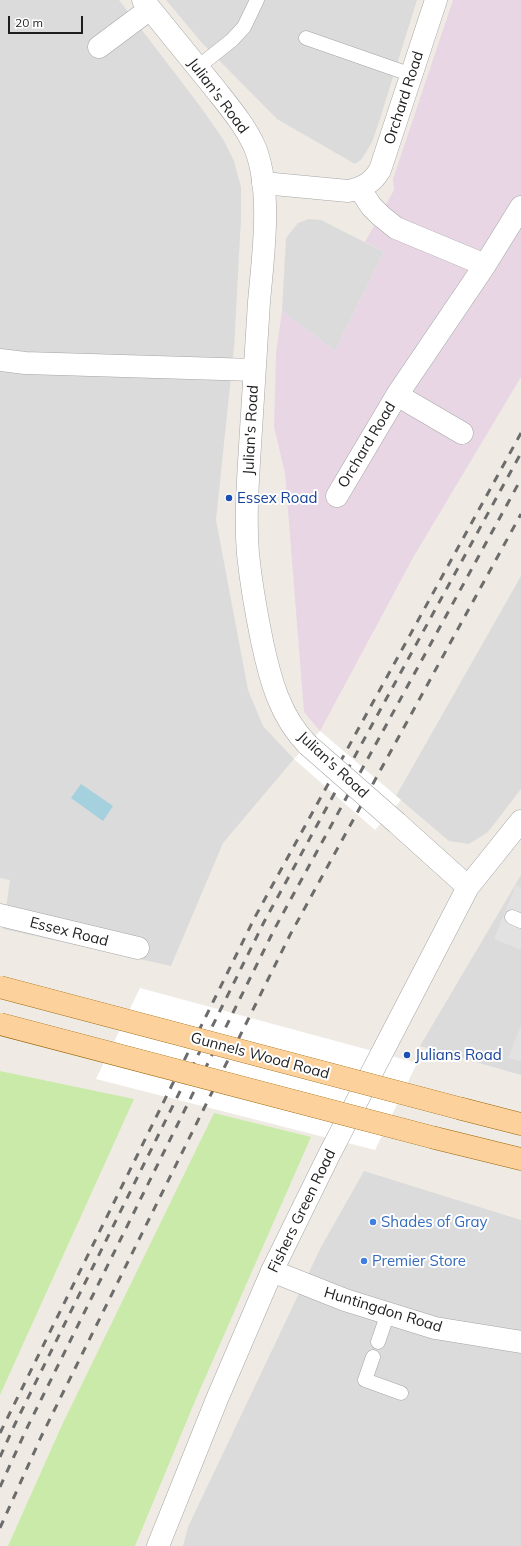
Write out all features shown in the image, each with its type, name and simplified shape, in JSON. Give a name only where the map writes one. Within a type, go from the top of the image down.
[{"type":"main road","name":"Gunnels Wood Road","points":[[0,987],[521,1124]]},
{"type":"main road","points":[[0,1024],[435,1138],[521,1159]]},
{"type":"street","name":"Orchard Road","points":[[360,188],[370,183],[380,170],[436,0]]},
{"type":"street","name":"Julian's Road","points":[[147,4],[237,117],[256,150],[263,183],[265,225],[254,370],[247,502],[248,552],[255,608],[267,664],[280,704],[288,721],[308,745],[468,887]]},
{"type":"street","points":[[99,47],[147,4]]},
{"type":"street","points":[[263,183],[348,191],[360,188],[371,206],[396,228],[485,265]]},
{"type":"street","name":"Orchard Road","points":[[337,496],[397,395],[485,265],[521,207]]},
{"type":"street","points":[[0,360],[254,370]]},
{"type":"street","name":"Orchard Road","points":[[397,395],[462,433]]},
{"type":"street","name":"Fishers Green Road","points":[[158,1546],[217,1399],[272,1271],[328,1155],[468,887],[521,821]]},
{"type":"street","name":"Essex Road","points":[[0,915],[138,948]]},
{"type":"street","name":"Huntingdon Road","points":[[272,1271],[345,1300],[435,1328],[521,1342]]},
{"type":"lane","points":[[198,67],[232,40],[244,27],[257,0]]},
{"type":"lane","points":[[306,38],[412,75]]},
{"type":"lane","points":[[378,1342],[388,1314]]},
{"type":"lane","points":[[373,1357],[366,1380],[401,1393]]},
{"type":"shaded area","points":[[0,0],[119,0],[200,106],[223,139],[234,161],[241,187],[241,219],[234,348],[216,520],[248,690],[263,726],[294,759],[223,843],[171,966],[3,929],[10,880],[0,878]]},
{"type":"shaded area","points":[[166,0],[417,0],[379,122],[372,142],[362,159],[355,164],[277,119],[202,43]]},
{"type":"shaded area","points":[[453,0],[521,0],[521,377],[414,556],[320,731],[304,712],[285,473],[274,427],[276,353],[282,311],[335,351],[384,252],[365,242],[394,190],[393,179]]},
{"type":"shaded area","points":[[309,219],[321,220],[384,252],[335,351],[282,311],[286,238],[298,223]]},
{"type":"shaded area","points":[[521,576],[521,789],[488,832],[469,844],[449,841],[396,796]]},
{"type":"shaded area","points":[[521,875],[521,1075],[420,1046]]},
{"type":"shaded area","points":[[516,885],[521,887],[521,950],[494,939]]},
{"type":"shaded area","points":[[521,1025],[521,1061],[508,1058]]},
{"type":"shaded area","points":[[364,1171],[521,1220],[521,1546],[183,1546],[188,1527],[321,1247]]},
{"type":"green space","points":[[0,1071],[134,1099],[0,1395]]},
{"type":"green space","points":[[214,1113],[311,1137],[195,1401],[135,1546],[8,1546],[62,1425]]},
{"type":"water","points":[[81,784],[113,806],[103,821],[71,798]]},
{"type":"pier","points":[[320,731],[401,800],[375,830],[294,759]]},
{"type":"pier","points":[[140,988],[417,1063],[375,1150],[96,1079]]},
{"type":"railway","points":[[0,1433],[255,917],[521,433]]},
{"type":"railway","points":[[0,1457],[264,922],[521,453]]},
{"type":"railway","points":[[0,1487],[26,1430],[275,928],[521,479]]},
{"type":"railway","points":[[0,1528],[41,1437],[290,935],[521,514]]},
{"type":"place","name":"Essex Road","points":[[229,498]]},
{"type":"place","name":"Julians Road","points":[[407,1055]]},
{"type":"place","name":"Shades of Gray","points":[[373,1222]]},
{"type":"place","name":"Premier Store","points":[[364,1261]]}]
